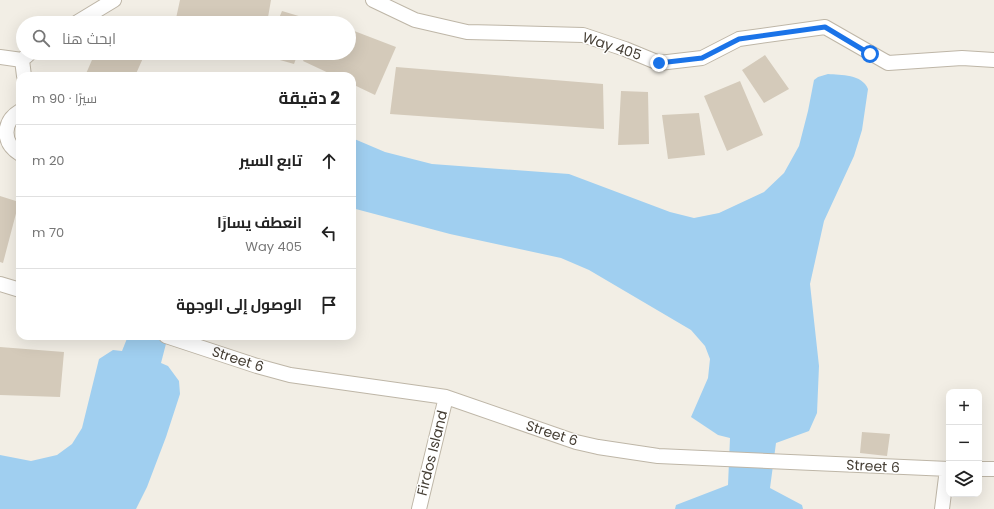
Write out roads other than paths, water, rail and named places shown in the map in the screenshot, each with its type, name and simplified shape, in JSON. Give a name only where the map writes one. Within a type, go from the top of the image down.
[{"type":"street","points":[[88,16],[114,0]]},
{"type":"street","name":"Way 405","points":[[373,0],[415,20],[467,32],[583,35],[625,48],[659,63],[702,58],[739,39],[825,27],[888,63],[962,58],[994,60]]},
{"type":"street","points":[[0,57],[16,57]]},
{"type":"street","points":[[24,72],[26,60]]},
{"type":"street","points":[[16,113],[10,120],[7,128],[9,143],[16,151]]},
{"type":"street","points":[[0,284],[16,289]]},
{"type":"street","name":"Street 6","points":[[178,340],[257,366],[290,375],[446,397],[576,442],[598,447],[658,456],[946,469]]},
{"type":"street","name":"Firdos Island","points":[[419,509],[446,397]]},
{"type":"street","points":[[982,469],[994,469]]},
{"type":"street","points":[[942,509],[946,482]]},
{"type":"water","points":[[828,74],[851,76],[861,80],[868,89],[862,130],[854,156],[824,221],[810,284],[819,366],[817,413],[809,431],[776,443],[770,488],[802,505],[803,509],[675,509],[676,505],[728,485],[730,438],[718,435],[691,417],[708,378],[710,359],[705,346],[691,330],[589,270],[561,258],[450,234],[356,209],[356,140],[385,152],[432,164],[569,174],[670,212],[694,218],[719,213],[764,192],[784,173],[799,146],[814,80]]},
{"type":"water","points":[[126,340],[167,340],[161,363],[168,366],[179,381],[180,394],[166,437],[147,487],[136,509],[0,509],[0,455],[31,461],[57,455],[72,444],[82,428],[99,359],[113,350],[122,351]]}]
